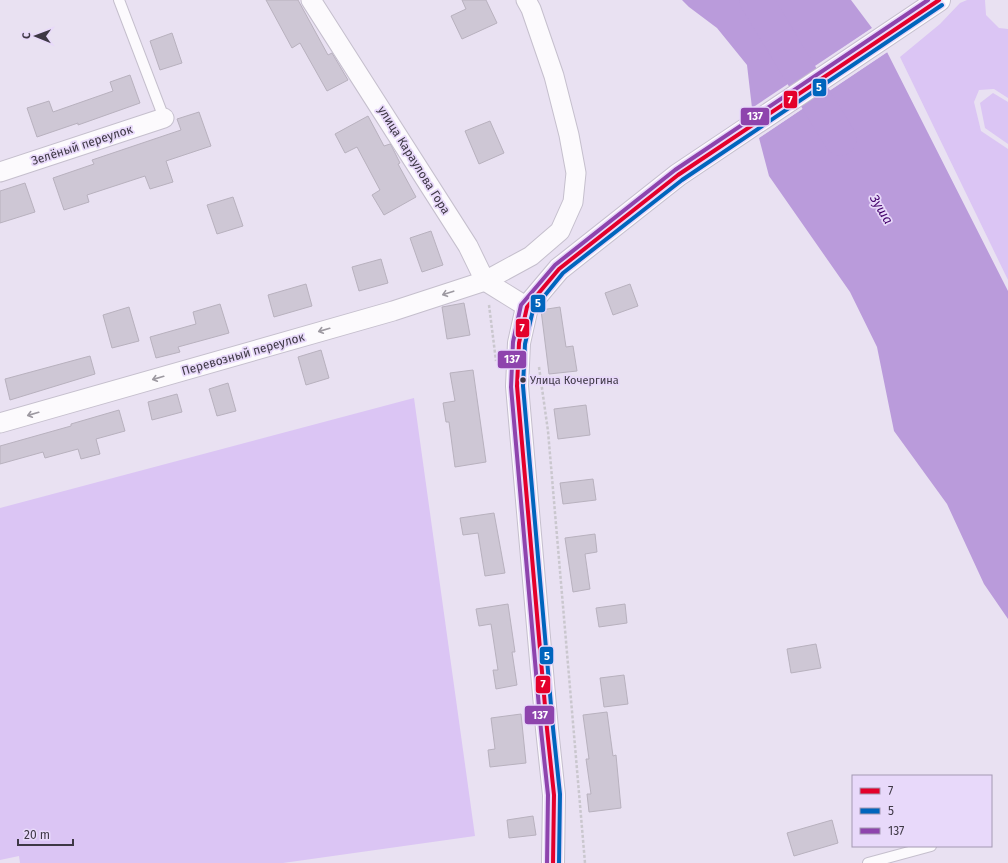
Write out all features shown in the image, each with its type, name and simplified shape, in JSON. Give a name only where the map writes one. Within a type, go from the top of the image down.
[{"type":"main road","points":[[553,863],[554,795],[517,386],[519,343],[527,307],[559,269],[678,175],[939,0]]},
{"type":"street","name":"улица Караулова Гора","points":[[311,0],[468,246],[485,281]]},
{"type":"street","name":"Перевозный переулок","points":[[0,423],[392,311],[485,281],[530,256],[560,231],[573,202],[576,173],[569,135],[554,76],[531,9],[526,0]]},
{"type":"street","name":"Зелёный переулок","points":[[0,172],[164,118]]},
{"type":"street","points":[[485,281],[527,307]]},
{"type":"lane","points":[[119,0],[164,118]]},
{"type":"lane","points":[[868,863],[927,847]]},
{"type":"path","points":[[538,362],[548,431],[585,863]]},
{"type":"shaded area","points":[[967,0],[985,0],[986,15],[999,28],[1008,29],[1008,98],[994,89],[979,90],[974,102],[981,131],[1008,149],[1008,280],[900,57],[940,24],[960,3]]},
{"type":"shaded area","points":[[993,93],[1008,102],[1008,144],[985,128],[980,103]]},
{"type":"shaded area","points":[[414,398],[475,836],[283,863],[20,863],[19,856],[0,860],[0,508]]},
{"type":"water","points":[[682,0],[851,0],[872,28],[752,108],[747,65],[717,28]]},
{"type":"water","points":[[887,52],[1008,291],[1008,619],[984,584],[947,504],[894,431],[877,347],[850,292],[769,176],[759,138]]},
{"type":"pier","points":[[874,27],[753,110],[751,110]]},
{"type":"pier","points":[[886,50],[889,51],[757,139],[758,136]]},
{"type":"building","points":[[266,0],[298,0],[328,55],[332,53],[348,80],[327,91],[300,43],[292,48]]},
{"type":"building","points":[[462,0],[486,0],[497,23],[462,39],[451,16],[466,9]]},
{"type":"building","points":[[172,33],[182,63],[160,70],[150,41]]},
{"type":"building","points":[[130,75],[140,103],[78,125],[78,123],[37,137],[27,108],[49,101],[53,112],[113,91],[110,82]]},
{"type":"building","points":[[199,112],[211,146],[166,161],[173,182],[150,189],[145,176],[87,195],[89,202],[64,210],[53,178],[94,164],[92,160],[181,130],[177,119]]},
{"type":"building","points":[[368,116],[384,146],[391,145],[400,163],[398,164],[416,197],[384,215],[372,195],[380,190],[357,147],[345,153],[335,134]]},
{"type":"building","points":[[490,121],[504,153],[479,164],[465,131]]},
{"type":"building","points":[[25,183],[35,212],[0,223],[0,191]]},
{"type":"building","points":[[233,197],[243,226],[217,234],[207,205]]},
{"type":"building","points":[[431,231],[443,265],[422,272],[410,238]]},
{"type":"building","points":[[381,259],[388,283],[359,291],[352,267]]},
{"type":"building","points":[[306,284],[312,306],[274,317],[268,295]]},
{"type":"building","points":[[630,284],[638,306],[613,315],[605,293]]},
{"type":"building","points":[[464,303],[470,335],[447,339],[442,307]]},
{"type":"building","points":[[220,304],[229,333],[178,347],[180,352],[156,358],[150,337],[196,324],[193,312]]},
{"type":"building","points":[[129,307],[139,341],[112,348],[103,315]]},
{"type":"building","points":[[560,307],[566,347],[573,346],[577,371],[549,374],[541,310]]},
{"type":"building","points":[[321,350],[329,378],[306,385],[298,357]]},
{"type":"building","points":[[90,356],[95,374],[10,400],[5,379]]},
{"type":"building","points":[[473,370],[486,462],[455,467],[449,422],[446,422],[443,403],[455,401],[450,373]]},
{"type":"building","points":[[228,383],[236,411],[217,416],[209,389]]},
{"type":"building","points":[[177,394],[182,412],[152,420],[148,402]]},
{"type":"building","points":[[586,405],[590,435],[558,439],[554,409]]},
{"type":"building","points":[[119,410],[125,431],[96,439],[100,454],[81,459],[78,449],[45,458],[43,452],[0,464],[0,446],[71,426],[71,424]]},
{"type":"building","points":[[593,479],[596,500],[563,504],[560,483]]},
{"type":"building","points":[[494,513],[505,573],[485,576],[478,533],[463,535],[460,518]]},
{"type":"building","points":[[595,534],[597,552],[585,554],[590,589],[573,592],[565,538]]},
{"type":"building","points":[[508,604],[515,652],[512,652],[517,685],[496,689],[493,670],[498,670],[491,624],[479,626],[476,609]]},
{"type":"building","points":[[625,604],[627,623],[599,627],[596,608]]},
{"type":"building","points":[[816,644],[821,668],[791,673],[787,649]]},
{"type":"building","points":[[624,675],[628,704],[604,707],[600,678]]},
{"type":"building","points":[[607,712],[613,756],[616,755],[621,808],[589,812],[587,794],[591,794],[586,759],[589,759],[583,715]]},
{"type":"building","points":[[521,714],[526,763],[490,767],[488,750],[495,749],[491,718]]},
{"type":"building","points":[[533,816],[536,835],[509,838],[507,820]]},
{"type":"building","points":[[832,820],[838,843],[794,856],[787,833]]},
{"type":"waterway","name":"Зуша","points":[[756,0],[840,139]]},
{"type":"transit line","name":"137","points":[[547,863],[548,795],[511,387],[513,342],[521,305],[555,265],[675,170],[928,0]]},
{"type":"transit line","name":"7","points":[[553,863],[554,795],[517,386],[519,343],[527,307],[559,269],[678,175],[939,0]]},
{"type":"transit line","name":"5","points":[[559,863],[560,794],[523,386],[525,344],[533,310],[563,273],[682,180],[942,5]]},
{"type":"place","name":"Улица Кочергина","points":[[523,380]]}]
